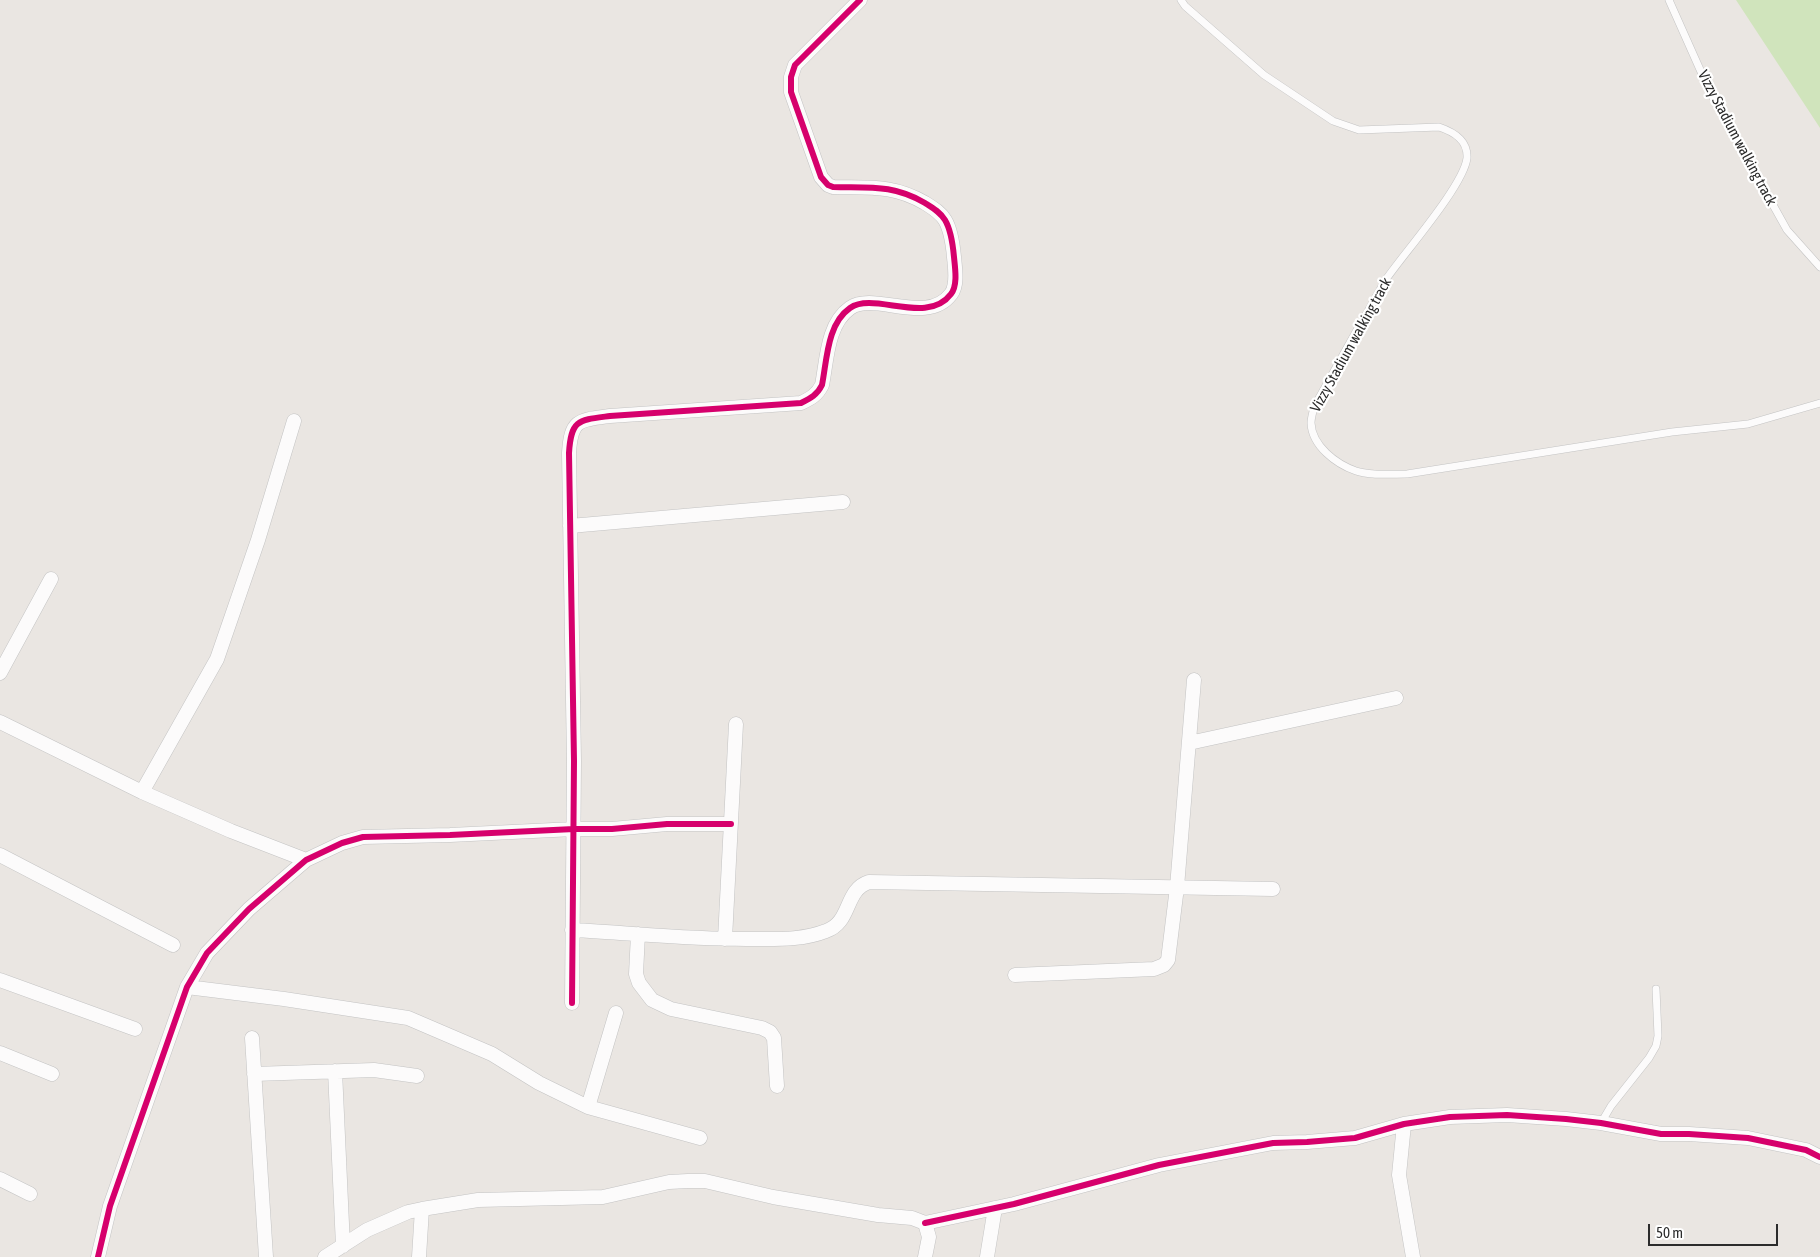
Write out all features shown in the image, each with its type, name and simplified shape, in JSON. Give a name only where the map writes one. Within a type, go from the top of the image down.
[{"type":"street","points":[[572,1003],[574,760],[570,435],[573,428],[579,422],[587,419],[610,416],[800,402],[811,398],[822,385],[832,334],[838,322],[849,309],[863,303],[902,308],[932,306],[951,295],[954,290],[953,250],[946,222],[937,210],[911,195],[891,189],[833,187],[828,185],[821,177],[815,164],[791,92],[791,77],[795,65],[860,0]]},
{"type":"street","points":[[142,792],[217,659],[258,540],[294,422]]},
{"type":"street","points":[[570,526],[843,502]]},
{"type":"street","points":[[0,672],[52,579]]},
{"type":"street","points":[[1015,975],[1154,969],[1164,965],[1168,960],[1171,948],[1177,887],[1194,680]]},
{"type":"street","points":[[1189,743],[1396,698]]},
{"type":"street","points":[[0,722],[142,792],[231,831],[306,860]]},
{"type":"street","points":[[726,939],[736,724]]},
{"type":"street","points":[[98,1257],[110,1206],[187,987],[207,953],[249,909],[306,860],[342,843],[362,837],[612,829],[667,824],[731,824]]},
{"type":"street","points":[[0,855],[173,945]]},
{"type":"street","points":[[572,930],[726,939],[799,938],[835,928],[842,920],[853,894],[862,884],[868,882],[1273,889]]},
{"type":"street","points":[[638,934],[636,974],[645,993],[652,1000],[671,1009],[762,1028],[770,1032],[774,1038],[777,1086]]},
{"type":"street","points":[[0,980],[135,1029]]},
{"type":"street","points":[[187,987],[284,999],[408,1018],[492,1054],[539,1083],[588,1106],[700,1138]]},
{"type":"street","points":[[588,1106],[616,1013]]},
{"type":"street","points":[[252,1038],[266,1257]]},
{"type":"street","points":[[0,1053],[52,1074]]},
{"type":"street","points":[[254,1074],[374,1070],[417,1076]]},
{"type":"street","points":[[335,1071],[343,1246]]},
{"type":"street","points":[[325,1257],[367,1230],[408,1212],[478,1200],[603,1197],[669,1182],[705,1182],[773,1197],[878,1215],[912,1218],[925,1223],[995,1208],[1159,1165],[1273,1143],[1355,1138],[1404,1124],[1450,1117],[1507,1115],[1601,1123],[1662,1134],[1748,1138],[1806,1150],[1820,1157]]},
{"type":"street","points":[[1404,1124],[1399,1175],[1413,1257]]},
{"type":"street","points":[[0,1179],[30,1194]]},
{"type":"street","points":[[987,1257],[995,1208]]},
{"type":"street","points":[[419,1257],[422,1209]]},
{"type":"street","points":[[925,1223],[929,1237],[925,1257]]},
{"type":"lane","name":"Vizzy Stadium walking track","points":[[1181,0],[1185,6],[1264,75],[1333,122],[1359,130],[1439,127],[1451,131],[1458,136],[1466,147],[1467,157],[1464,169],[1452,190],[1387,279],[1314,407],[1311,421],[1312,432],[1328,455],[1339,463],[1358,472],[1407,474],[1672,432],[1748,424],[1820,403]]},
{"type":"lane","name":"Vizzy Stadium walking track","points":[[1669,0],[1710,92],[1787,230],[1820,267]]},
{"type":"lane","points":[[1601,1123],[1611,1106],[1649,1058],[1656,1046],[1658,1036],[1656,989]]},
{"type":"green space","points":[[1736,0],[1820,0],[1820,128]]},
{"type":"cycle path","points":[[572,1003],[574,761],[569,453],[572,433],[575,427],[584,420],[610,416],[801,403],[813,396],[822,385],[832,333],[842,315],[850,308],[860,304],[873,303],[915,308],[928,307],[941,303],[951,294],[955,286],[952,243],[949,228],[943,217],[925,203],[902,193],[880,188],[833,187],[828,185],[821,177],[791,92],[791,77],[795,65],[860,0]]},
{"type":"cycle path","points":[[98,1257],[110,1206],[187,987],[207,953],[249,909],[306,860],[342,843],[363,837],[612,829],[667,824],[731,824]]},
{"type":"cycle path","points":[[925,1223],[1014,1204],[1159,1165],[1273,1143],[1355,1138],[1404,1124],[1450,1117],[1507,1115],[1566,1119],[1601,1123],[1661,1134],[1748,1138],[1806,1150],[1820,1157]]}]
